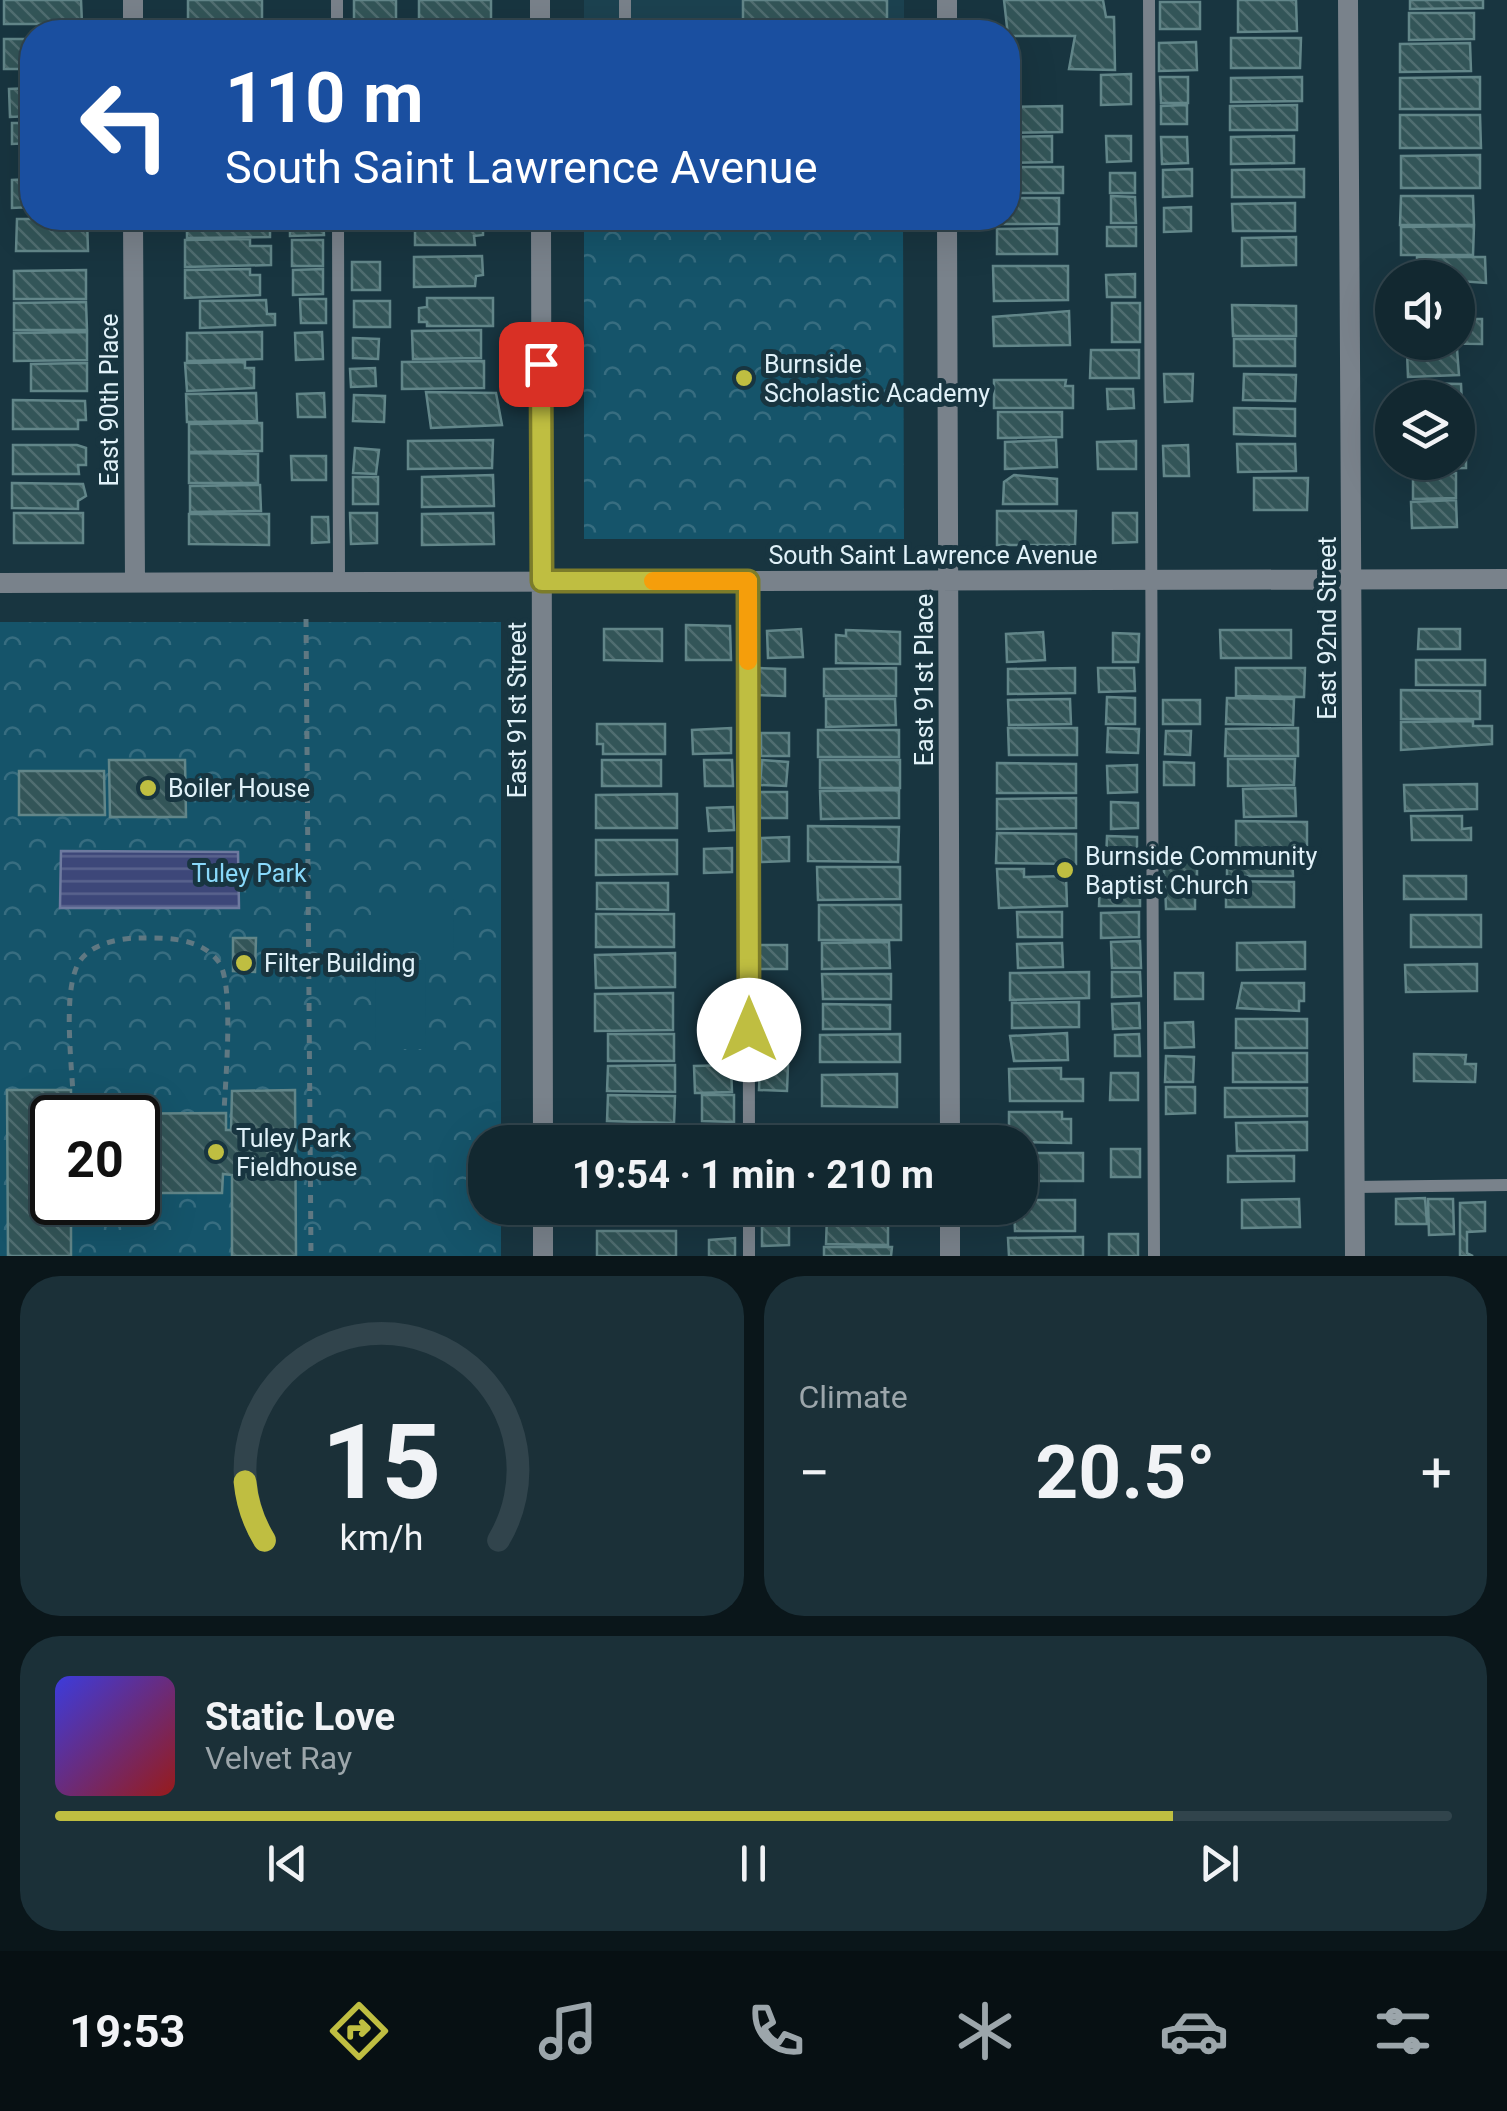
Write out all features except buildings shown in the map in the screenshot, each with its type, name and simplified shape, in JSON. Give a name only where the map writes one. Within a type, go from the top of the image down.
[{"type":"street","name":"East 92nd Street","points":[[1348,0],[1355,1256]]},
{"type":"street","name":"East 90th Place","points":[[134,230],[135,582]]},
{"type":"street","name":"East 91st Street","points":[[540,230],[543,1125]]},
{"type":"street","name":"East 91st Place","points":[[947,230],[950,1125]]},
{"type":"street","name":"South Saint Lawrence Avenue","points":[[0,582],[1507,579]]},
{"type":"street","points":[[543,1225],[543,1256]]},
{"type":"street","points":[[950,1225],[950,1256]]},
{"type":"lane","points":[[1149,0],[1154,1256]]},
{"type":"lane","points":[[338,230],[339,582]]},
{"type":"lane","points":[[748,581],[749,1125]]},
{"type":"lane","points":[[1354,1187],[1507,1185]]},
{"type":"lane","points":[[749,1225],[749,1256]]},
{"type":"path","points":[[306,619],[310,1256]]},
{"type":"path","points":[[74,1095],[74,974],[90,951],[132,938],[176,938],[210,952],[220,963],[226,986],[224,1114]]},
{"type":"shaded area","points":[[584,0],[904,0],[904,20],[584,20]]},
{"type":"shaded area","points":[[61,851],[238,852],[239,908],[60,908]]},
{"type":"green space","name":"Burnside Scholastic Academy","points":[[584,230],[903,230],[904,539],[584,539]]},
{"type":"green space","name":"Tuley Park","points":[[0,622],[501,622],[501,1125],[468,1125],[468,1225],[501,1225],[501,1256],[0,1256]]},
{"type":"green space","points":[[371,899],[453,899],[454,951],[371,951]]},
{"type":"green space","points":[[376,963],[426,964],[425,1049],[375,1049]]},
{"type":"slow traffic","points":[[653,581],[748,581],[748,661]]},
{"type":"place","name":"Burnside Scholastic Academy","points":[[744,378]]},
{"type":"place","name":"Boiler House","points":[[148,788]]},
{"type":"place","name":"Burnside Community Baptist Church","points":[[1065,870]]},
{"type":"place","name":"Filter Building","points":[[244,963]]},
{"type":"place","name":"Tuley Park Fieldhouse","points":[[216,1152]]},
{"type":"route","points":[[541,364],[542,581],[748,581],[749,1030]]}]
